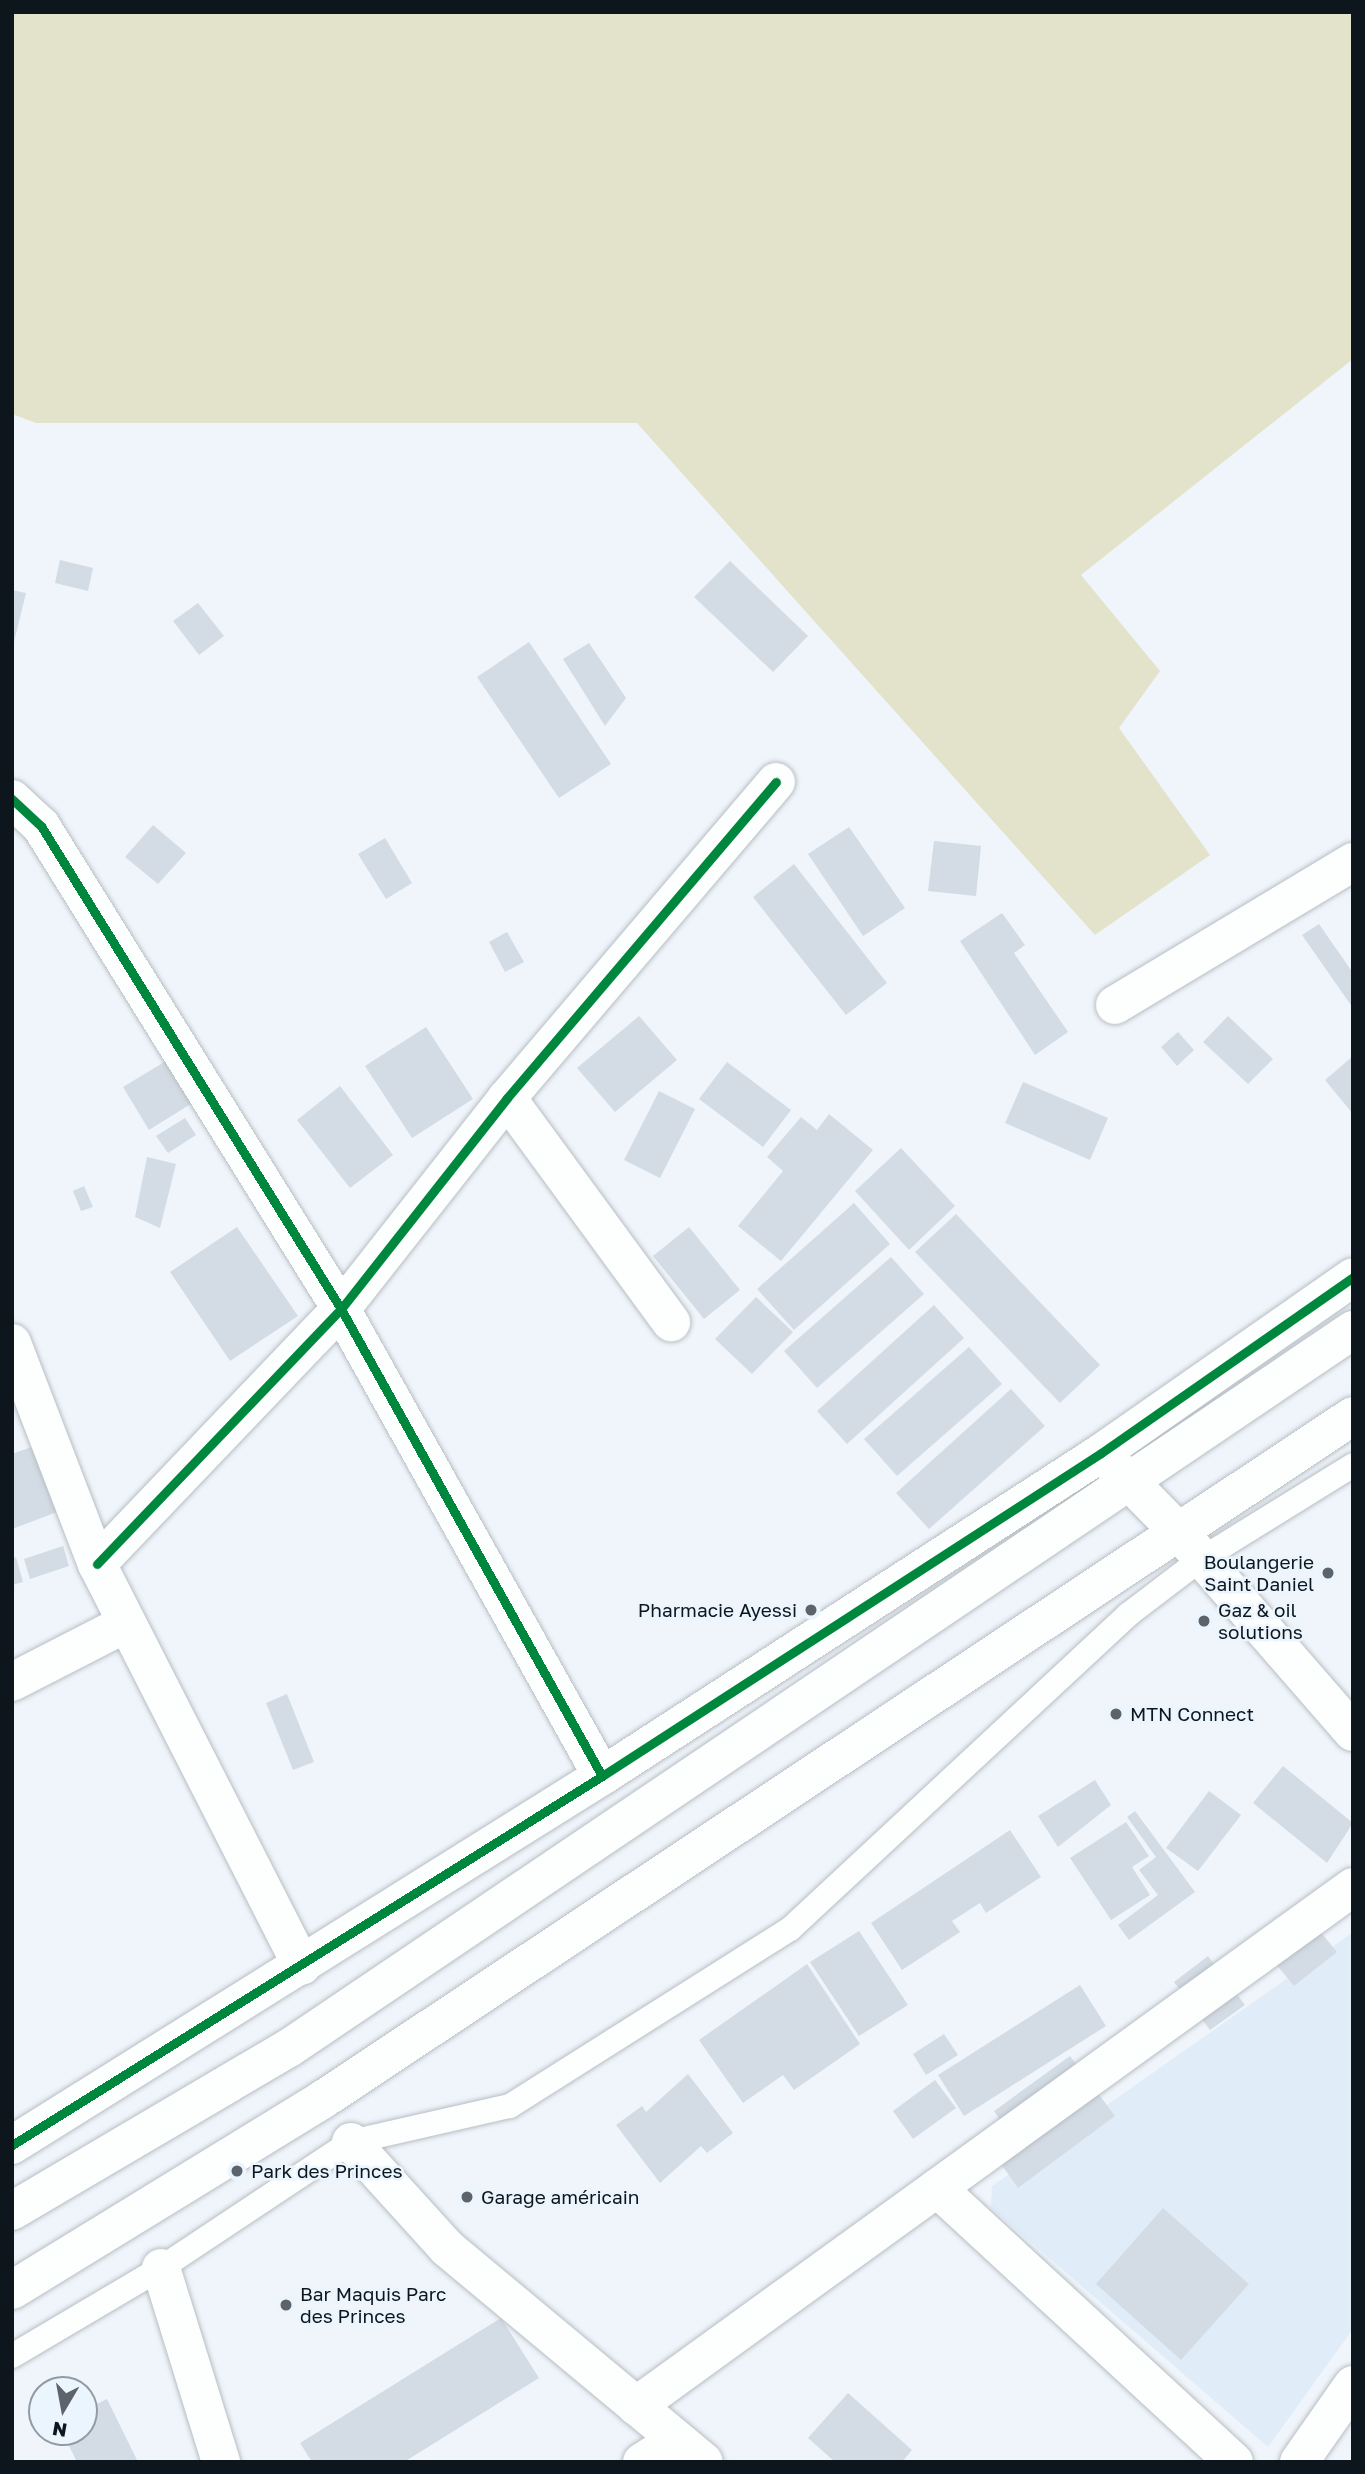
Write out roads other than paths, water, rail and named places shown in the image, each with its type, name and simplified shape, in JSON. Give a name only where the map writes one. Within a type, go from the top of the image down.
[{"type":"main road","points":[[97,1564],[341,1309],[507,1098],[776,782]]},
{"type":"main road","points":[[12,799],[40,826],[341,1309],[602,1776]]},
{"type":"main road","points":[[1115,1005],[1352,863]]},
{"type":"main road","points":[[507,1098],[671,1322]]},
{"type":"main road","points":[[12,2145],[602,1776],[1101,1453],[1353,1277]]},
{"type":"main road","points":[[12,2211],[289,2048],[1130,1484],[1353,1330]]},
{"type":"main road","points":[[12,1343],[97,1564],[302,1966]]},
{"type":"main road","points":[[12,2290],[322,2100],[1189,1546],[1353,1416]]},
{"type":"main road","points":[[1101,1453],[1189,1546],[1353,1732]]},
{"type":"main road","points":[[12,1682],[127,1623]]},
{"type":"main road","points":[[636,2406],[1353,1887]]},
{"type":"main road","points":[[351,2142],[447,2248],[691,2451]]},
{"type":"main road","points":[[937,2188],[1234,2462]]},
{"type":"main road","points":[[161,2268],[221,2462]]},
{"type":"main road","points":[[1299,2462],[1353,2385]]},
{"type":"main road","points":[[642,2462],[691,2451]]},
{"type":"lane","points":[[12,2357],[161,2268],[351,2142],[510,2106],[790,1929],[1129,1614],[1189,1546],[1353,1465]]},
{"type":"place","name":"Boulangerie Saint Daniel","points":[[1328,1573]]},
{"type":"place","name":"Pharmacie Ayessi","points":[[811,1610]]},
{"type":"place","name":"Gaz & oil solutions","points":[[1204,1621]]},
{"type":"place","name":"MTN Connect","points":[[1116,1714]]},
{"type":"place","name":"Park des Princes","points":[[237,2171]]},
{"type":"place","name":"Garage américain","points":[[467,2197]]},
{"type":"place","name":"Bar Maquis Parc des Princes","points":[[286,2305]]}]
